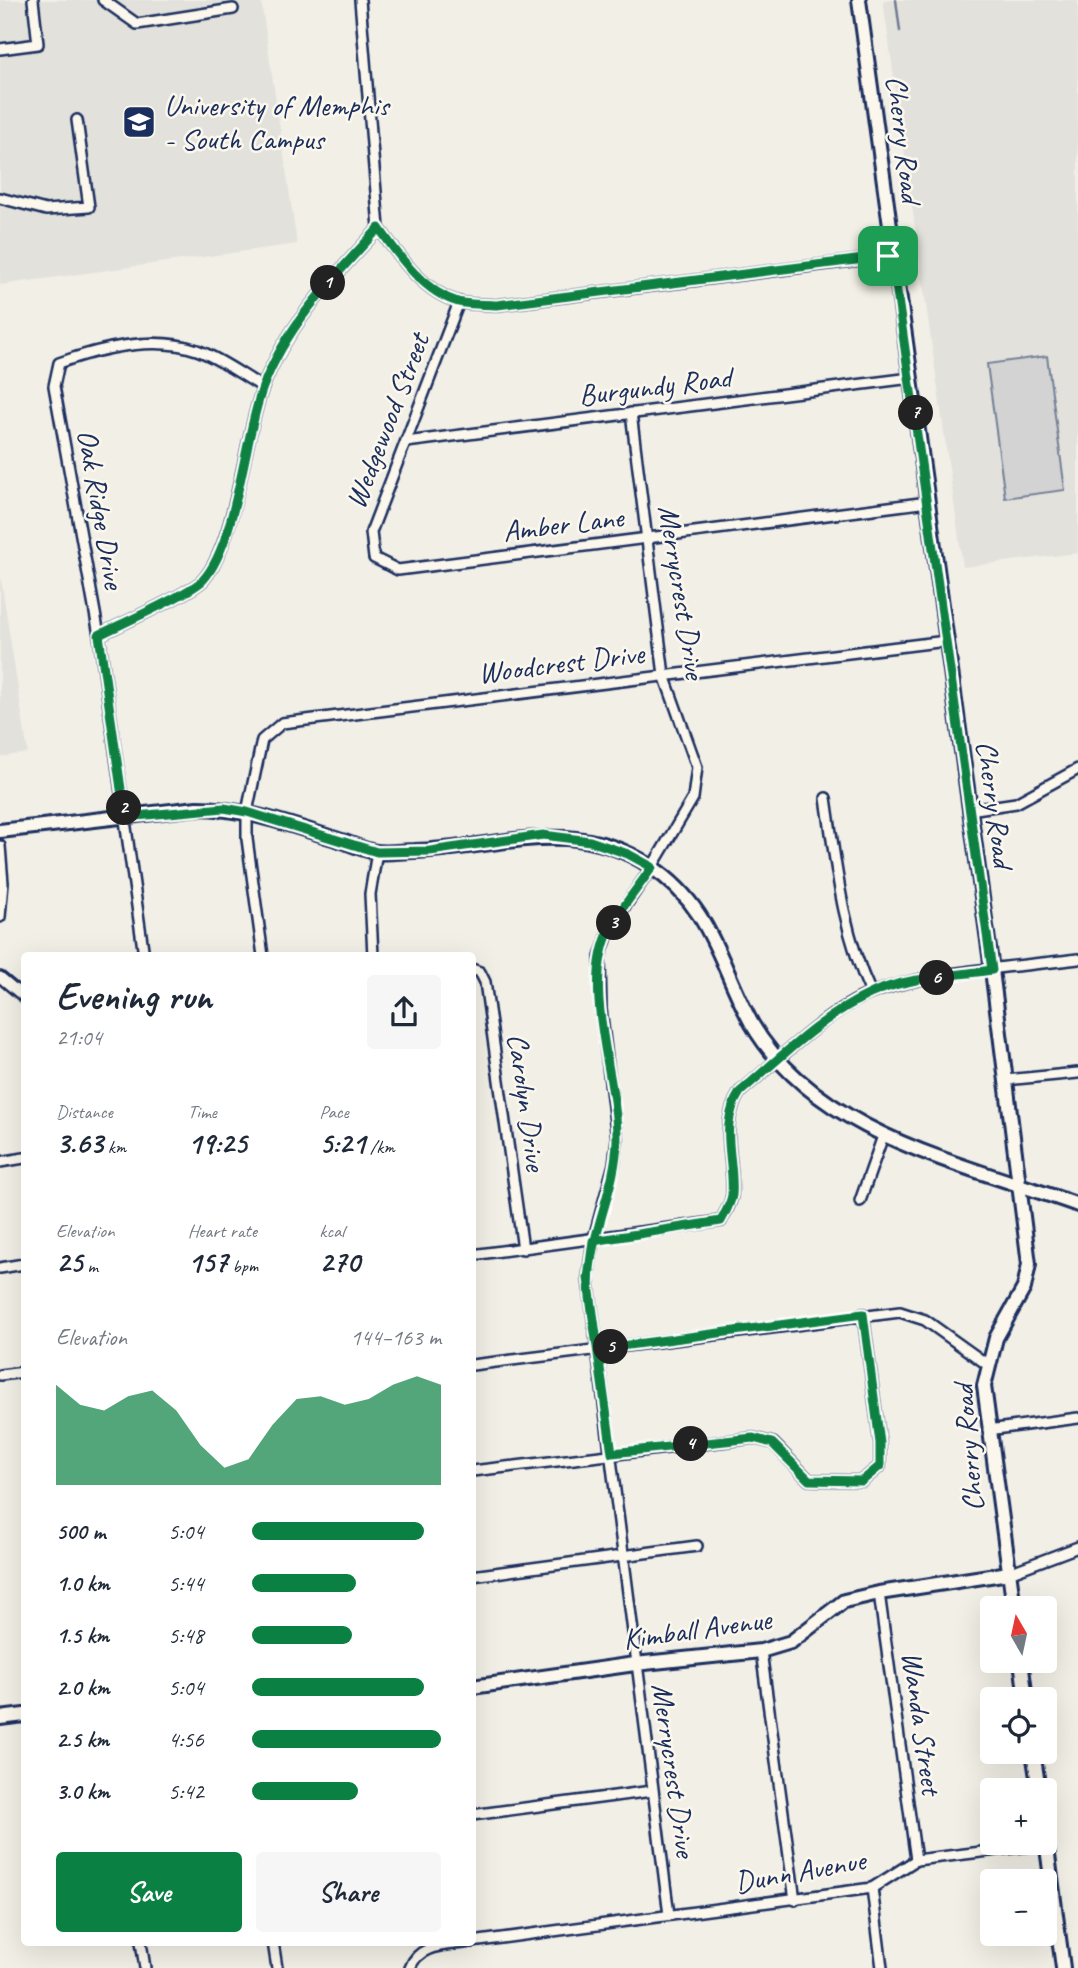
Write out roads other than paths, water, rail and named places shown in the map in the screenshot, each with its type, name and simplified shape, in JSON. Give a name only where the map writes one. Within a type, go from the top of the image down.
[{"type":"main road","name":"Cherry Road","points":[[859,0],[992,970],[1029,1264],[1024,1288],[996,1338],[984,1387],[1012,1596]]},
{"type":"main road","points":[[0,831],[197,808],[247,812],[377,852],[430,851],[543,835],[590,841],[628,854],[652,867],[688,900],[711,931],[753,1024],[778,1060],[804,1087],[883,1136],[1078,1205]]},
{"type":"main road","name":"Kimball Avenue","points":[[476,1686],[635,1664],[761,1651],[791,1642],[844,1601],[879,1592],[1009,1573]]},
{"type":"main road","points":[[0,1718],[21,1715]]},
{"type":"main road","points":[[1047,1855],[1063,1968]]},
{"type":"street","points":[[0,49],[38,44],[33,0]]},
{"type":"street","points":[[103,0],[136,24],[233,9]]},
{"type":"street","points":[[360,0],[379,228],[411,271],[458,302],[497,305],[892,256]]},
{"type":"street","points":[[0,198],[46,210],[89,207],[77,120]]},
{"type":"street","points":[[99,635],[202,582],[220,554],[263,387],[294,330],[319,294],[379,228]]},
{"type":"street","name":"Wedgewood Street","points":[[374,558],[371,533],[458,302]]},
{"type":"street","name":"Oak Ridge Drive","points":[[143,952],[99,635],[54,386],[58,363],[89,352],[161,342],[197,350],[263,387]]},
{"type":"street","name":"Burgundy Road","points":[[406,442],[911,377]]},
{"type":"street","name":"Merrycrest Drive","points":[[631,414],[664,675],[697,767],[694,798],[652,867],[610,928],[600,957],[601,1009],[617,1139],[614,1164],[593,1241],[588,1278],[669,1915]]},
{"type":"street","name":"Amber Lane","points":[[374,558],[398,570],[928,502]]},
{"type":"street","name":"Woodcrest Drive","points":[[262,952],[247,839],[247,812],[262,740],[282,723],[946,641]]},
{"type":"street","points":[[968,810],[1016,803],[1078,769]]},
{"type":"street","points":[[826,798],[845,922],[855,959],[871,993]]},
{"type":"street","points":[[0,846],[3,883],[0,917]]},
{"type":"street","points":[[373,952],[370,894],[377,852]]},
{"type":"street","points":[[476,1254],[593,1241],[721,1221],[732,1197],[727,1140],[731,1106],[740,1092],[840,1010],[871,993],[911,982],[1078,959]]},
{"type":"street","name":"Carolyn Drive","points":[[476,970],[480,972],[485,982],[523,1248]]},
{"type":"street","points":[[0,977],[21,994]]},
{"type":"street","points":[[1006,1080],[1078,1073]]},
{"type":"street","points":[[860,1200],[883,1136]]},
{"type":"street","points":[[0,1162],[21,1158]]},
{"type":"street","points":[[0,1268],[21,1264]]},
{"type":"street","points":[[476,1364],[863,1314],[900,1312],[925,1320],[988,1365]]},
{"type":"street","points":[[476,1470],[753,1438],[772,1443],[809,1480],[862,1481],[880,1466],[880,1443],[863,1314]]},
{"type":"street","points":[[0,1375],[21,1372]]},
{"type":"street","points":[[988,1430],[1078,1418]]},
{"type":"street","points":[[476,1575],[697,1546]]},
{"type":"street","name":"Kimball Avenue","points":[[1009,1573],[1078,1547]]},
{"type":"street","name":"Wanda Street","points":[[879,1592],[916,1860]]},
{"type":"street","points":[[761,1651],[794,1900]]},
{"type":"street","points":[[476,1814],[652,1791]]},
{"type":"street","name":"Dunn Avenue","points":[[476,1941],[872,1888],[916,1860],[980,1849]]},
{"type":"street","points":[[872,1888],[882,1968]]},
{"type":"street","points":[[142,1946],[145,1968]]},
{"type":"street","points":[[273,1946],[276,1968]]},
{"type":"street","name":"Dunn Avenue","points":[[410,1968],[414,1957],[426,1948],[441,1946]]},
{"type":"waterway","points":[[896,0],[900,31]]},
{"type":"place","name":"University of Memphis - South Campus","points":[[139,122]]}]
